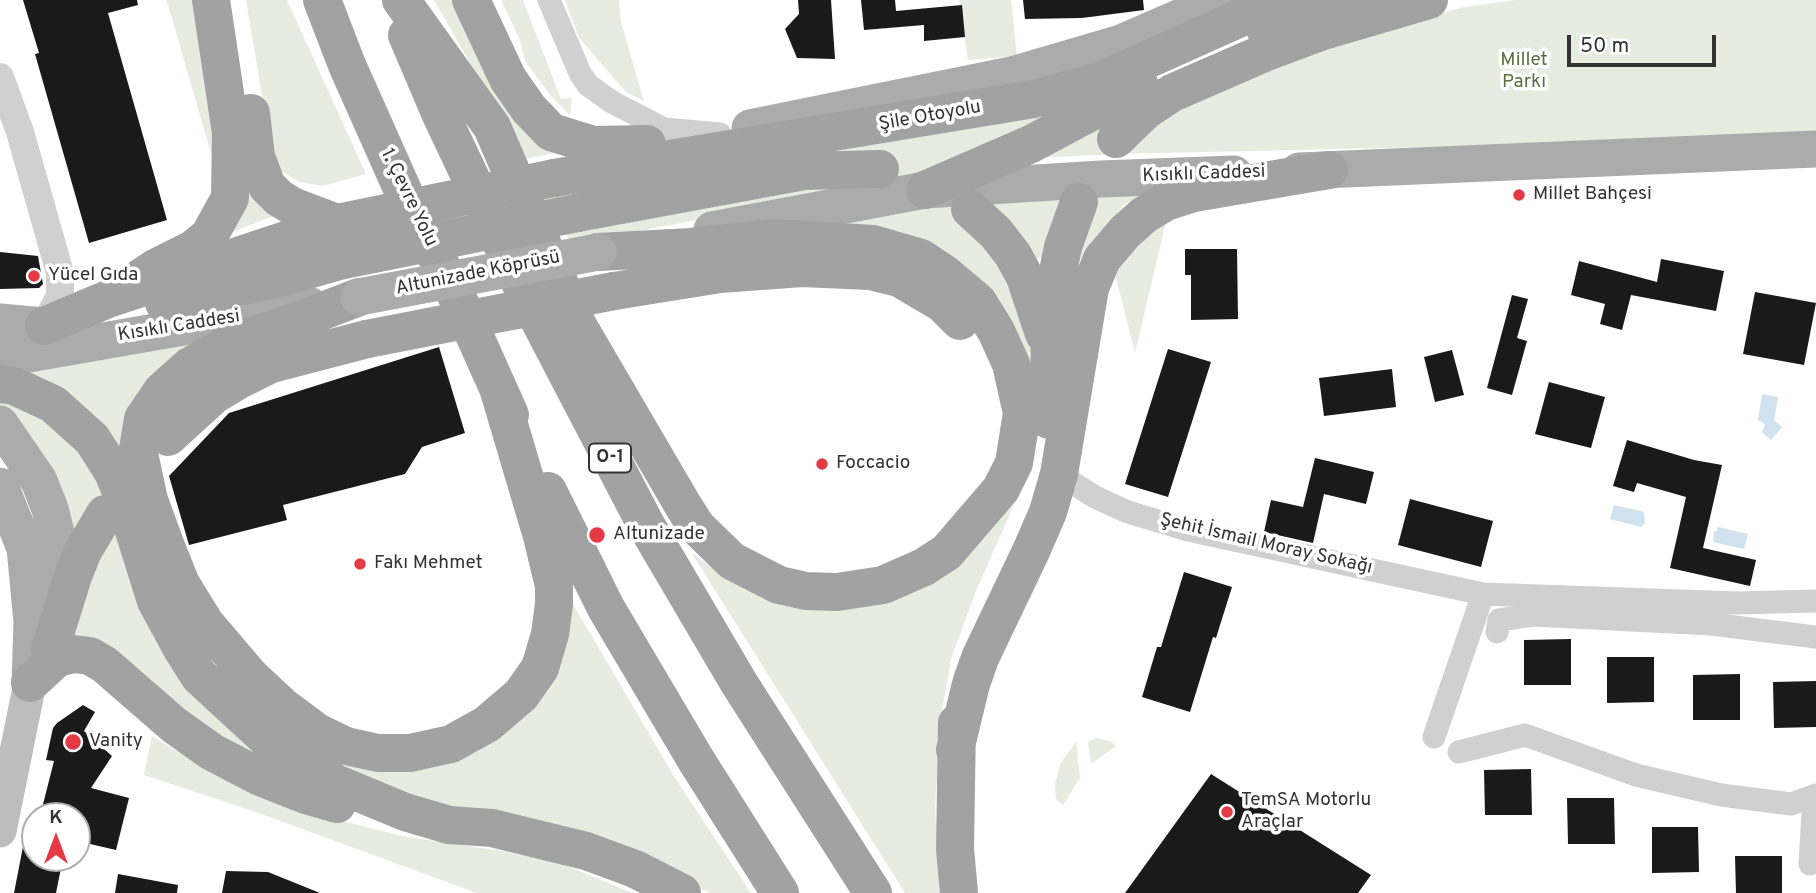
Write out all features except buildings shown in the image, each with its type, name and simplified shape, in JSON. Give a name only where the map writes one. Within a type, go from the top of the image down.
[{"type":"highway","points":[[108,299],[155,268],[201,243],[219,222],[230,198],[231,133],[211,0]]},
{"type":"highway","points":[[234,0],[250,86],[256,157],[267,186],[292,206],[337,223],[554,178]]},
{"type":"highway","name":"O-1","points":[[393,0],[441,115],[525,293],[646,525],[739,683],[873,893]]},
{"type":"highway","points":[[401,0],[492,127],[577,324],[684,507],[696,526],[732,561],[779,585],[806,591],[837,592],[883,585],[924,567],[947,552],[1001,489],[1014,463],[1022,413],[1011,365],[996,331],[978,302],[921,258],[900,251],[842,241],[773,238],[691,247],[598,252]]},
{"type":"highway","points":[[471,0],[508,79],[529,109],[551,132],[593,145],[659,144]]},
{"type":"highway","name":"Şile Otoyolu","points":[[554,178],[1034,99],[1100,81],[1265,7],[1289,0]]},
{"type":"highway","points":[[925,190],[1031,144],[1171,70],[1276,24],[1362,0]]},
{"type":"highway","points":[[1116,139],[1144,111],[1172,93],[1323,31],[1429,0]]},
{"type":"highway","name":"1. Çevre Yolu","points":[[322,1],[347,65],[404,193],[460,303],[499,391]]},
{"type":"highway","points":[[44,326],[276,279],[343,260],[577,213],[804,171],[880,169]]},
{"type":"highway","points":[[955,750],[971,684],[981,658],[1048,512],[1059,474],[1090,288],[1102,260],[1125,232],[1144,215],[1166,202],[1194,193],[1329,170]]},
{"type":"highway","points":[[959,893],[955,849],[955,750],[964,657],[1030,494],[1044,444],[1049,424],[1050,312],[1063,247],[1079,202]]},
{"type":"highway","points":[[970,209],[996,233],[1025,276],[1045,338],[1048,371]]},
{"type":"highway","name":"Kısıklı Caddesi","points":[[44,326],[108,299],[337,223]]},
{"type":"highway","points":[[168,437],[214,395],[239,380],[271,365],[367,339],[614,291],[720,274],[802,268],[870,271],[899,278],[943,304],[965,326],[984,354],[998,393],[1001,417],[1000,447],[984,510]]},
{"type":"highway","points":[[359,297],[231,343],[190,366],[162,391],[143,419],[138,449],[149,500],[165,544],[181,584],[205,623],[251,677],[282,706],[317,732],[346,746],[389,753],[451,744],[487,724],[521,695],[540,668],[551,634],[554,586],[499,391]]},
{"type":"highway","points":[[0,384],[14,386],[53,404],[92,439],[113,472],[124,499],[156,601],[181,649],[200,676],[252,727],[304,766],[370,799],[449,825]]},
{"type":"highway","points":[[499,391],[606,608],[703,772],[780,893]]},
{"type":"highway","points":[[50,650],[73,576],[83,551],[104,514]]},
{"type":"highway","points":[[30,683],[57,658],[74,654],[90,656],[106,665],[174,725],[212,752],[258,776],[306,795],[348,807],[401,819],[492,828],[586,851],[635,869],[682,893]]},
{"type":"main road","points":[[554,178],[591,162],[659,144],[1012,75],[1121,43],[1220,0]]},
{"type":"main road","name":"Kısıklı Caddesi","points":[[598,252],[925,190],[1101,179],[1816,149]]},
{"type":"main road","name":"Altunizade Köprüsü","points":[[359,297],[598,252]]},
{"type":"main road","name":"Kısıklı Caddesi","points":[[0,359],[359,297]]},
{"type":"main road","name":"Kısıklı Caddesi","points":[[0,322],[44,326]]},
{"type":"main road","points":[[0,424],[39,481],[57,537],[57,594],[50,650],[30,683]]},
{"type":"main road","points":[[0,486],[25,548],[32,622],[30,683],[0,831]]},
{"type":"street","points":[[549,0],[580,74],[588,85],[612,102],[664,130],[720,134]]},
{"type":"street","points":[[0,78],[20,132],[60,273],[60,296],[44,326]]},
{"type":"street","name":"Şehit İsmail Moray Sokağı","points":[[1059,474],[1095,497],[1128,512],[1188,530],[1483,594],[1737,603],[1816,601]]},
{"type":"street","points":[[1434,737],[1483,594]]},
{"type":"street","points":[[1497,632],[1499,620],[1533,615],[1711,624],[1816,637]]},
{"type":"street","points":[[1459,752],[1525,735],[1636,775],[1721,795],[1791,804],[1815,795],[1810,864]]},
{"type":"green space","points":[[166,0],[197,0],[220,184],[168,5]]},
{"type":"green space","points":[[246,0],[287,0],[366,174],[323,186],[299,182],[280,170],[271,149]]},
{"type":"green space","points":[[434,0],[459,0],[555,153],[525,159]]},
{"type":"green space","points":[[501,0],[523,0],[561,99],[572,98],[570,116],[525,61],[520,40]]},
{"type":"green space","points":[[565,0],[619,0],[621,22],[644,101],[626,92],[579,38]]},
{"type":"green space","points":[[959,0],[1011,0],[1017,56],[968,60]]},
{"type":"green space","name":"Millet Parkı","points":[[1516,0],[1816,0],[1816,138],[1038,158],[1121,108],[1156,118],[1333,43],[1464,7]]},
{"type":"green space","points":[[1087,101],[956,165],[572,244],[564,231],[341,233]]},
{"type":"green space","points":[[1171,183],[1126,203],[1091,243],[1077,264],[1049,257],[1025,259],[989,244],[1033,337],[1020,491],[976,591],[951,659],[941,717],[935,807],[940,893],[905,893],[691,552],[712,568],[800,603],[994,518],[1018,344],[809,226],[935,203]]},
{"type":"green space","points":[[244,190],[281,213],[225,235]]},
{"type":"green space","points":[[1168,213],[1135,353],[1115,274],[1138,234]]},
{"type":"green space","points":[[218,337],[127,464],[17,375]]},
{"type":"green space","points":[[0,392],[19,397],[92,460],[138,593],[304,785],[60,644],[68,563],[0,411]]},
{"type":"green space","points":[[563,587],[675,778],[751,893],[710,893],[645,860],[369,786],[215,678],[174,591],[328,746],[514,721]]},
{"type":"green space","points":[[152,736],[202,766],[314,814],[407,837],[502,851],[560,863],[633,893],[477,893],[253,811],[144,775]]},
{"type":"green space","points":[[1096,738],[1110,741],[1116,746],[1091,764],[1088,742]]},
{"type":"green space","points":[[1076,742],[1080,778],[1063,805],[1056,799],[1055,784],[1060,764]]},
{"type":"water","points":[[1762,394],[1778,397],[1774,420],[1782,427],[1771,440],[1762,432],[1765,424],[1758,420]]},
{"type":"water","points":[[1614,505],[1644,512],[1645,523],[1641,527],[1610,519]]},
{"type":"water","points":[[1718,527],[1748,534],[1744,549],[1713,542],[1714,531],[1717,531]]},
{"type":"place","name":"Millet Bahçesi","points":[[1519,195]]},
{"type":"place","name":"Yücel Gıda","points":[[34,276]]},
{"type":"place","name":"Foccacio","points":[[822,464]]},
{"type":"place","name":"Altunizade","points":[[597,535]]},
{"type":"place","name":"Fakı Mehmet","points":[[360,564]]},
{"type":"place","name":"Vanity","points":[[73,742]]},
{"type":"place","name":"TemSA Motorlu Araçlar","points":[[1227,812]]}]
